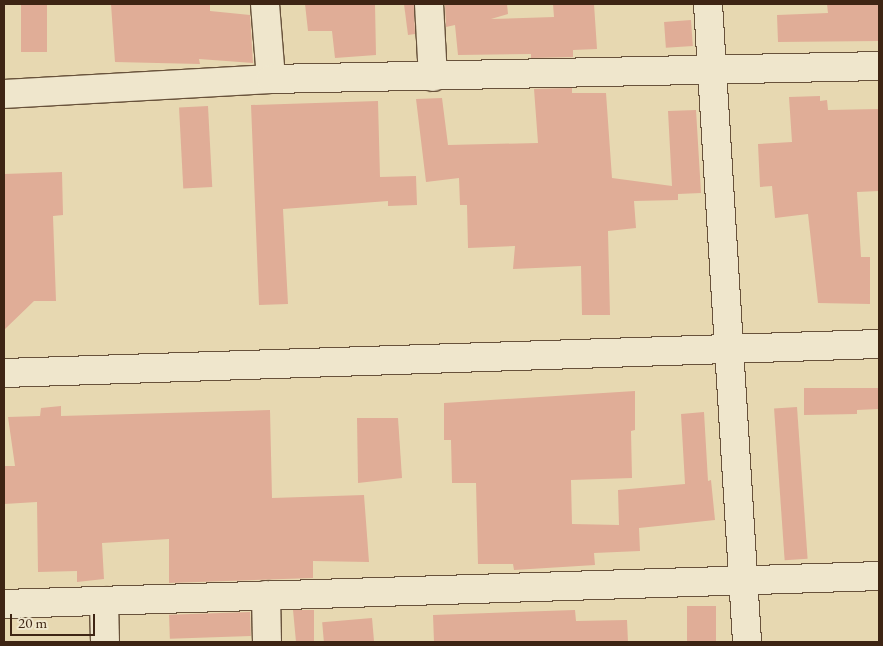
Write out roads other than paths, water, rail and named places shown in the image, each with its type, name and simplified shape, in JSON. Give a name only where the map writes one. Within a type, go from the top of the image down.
[{"type":"street","points":[[265,4],[271,79]]},
{"type":"street","points":[[429,4],[433,77]]},
{"type":"street","points":[[708,4],[746,642]]},
{"type":"street","points":[[4,94],[271,79],[879,66]]},
{"type":"street","points":[[4,372],[879,344]]},
{"type":"street","points":[[4,604],[879,576]]},
{"type":"street","points":[[266,596],[267,642]]},
{"type":"street","points":[[104,601],[105,642]]}]
